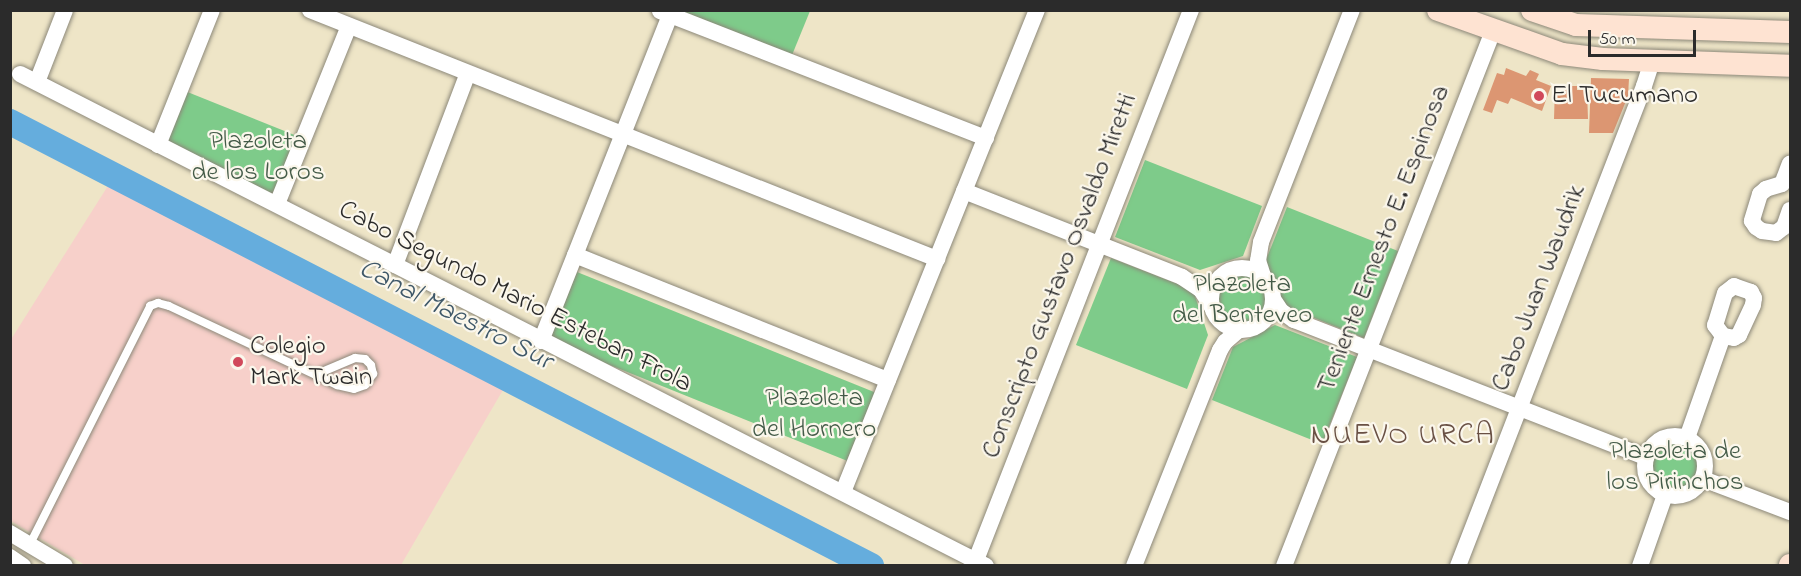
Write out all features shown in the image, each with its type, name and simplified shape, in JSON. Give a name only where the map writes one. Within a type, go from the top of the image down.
[{"type":"main road","points":[[1438,10],[1562,54],[1652,61],[1791,66]]},
{"type":"main road","points":[[1532,10],[1576,25],[1633,19],[1791,32]]},
{"type":"street","points":[[37,82],[65,10]]},
{"type":"street","points":[[158,145],[212,10]]},
{"type":"street","points":[[310,10],[937,259]]},
{"type":"street","name":"Conscripto Gustavo Osvaldo Miretti","points":[[981,563],[1191,10]]},
{"type":"street","points":[[1294,320],[1281,311],[1263,276],[1258,261],[1261,243],[1352,10]]},
{"type":"street","points":[[843,492],[1036,11]]},
{"type":"street","points":[[541,341],[623,134],[667,12],[986,138]]},
{"type":"street","points":[[277,204],[349,26]]},
{"type":"street","name":"Teniente Ernesto E. Espinosa","points":[[1284,566],[1492,31]]},
{"type":"street","name":"Cabo Juan Waudrik","points":[[1458,566],[1652,61]]},
{"type":"street","points":[[395,265],[468,73]]},
{"type":"street","name":"Cabo Segundo Mario Esteban Frola","points":[[21,74],[541,341],[981,563]]},
{"type":"street","points":[[1791,163],[1786,188],[1766,189],[1760,194],[1752,221],[1762,231],[1776,232],[1785,227],[1791,210]]},
{"type":"street","points":[[964,191],[1182,277],[1201,290],[1225,325],[1239,330],[1254,328],[1262,322],[1270,312],[1273,299]]},
{"type":"street","points":[[1220,350],[1221,333],[1214,311],[1213,289],[1231,271],[1251,258],[1261,243]]},
{"type":"street","points":[[575,255],[888,380]]},
{"type":"street","points":[[1182,277],[1206,280],[1231,271],[1251,269],[1263,276]]},
{"type":"street","points":[[1262,322],[1282,318],[1294,320],[1646,457]]},
{"type":"street","points":[[1134,566],[1220,350],[1225,342],[1239,330]]},
{"type":"street","points":[[1687,438],[1723,336]]},
{"type":"street","points":[[1677,435],[1687,438],[1702,450],[1705,459],[1703,479],[1698,486],[1683,496],[1665,495],[1650,484],[1645,466],[1646,457],[1658,441],[1677,435]]},
{"type":"street","points":[[1703,479],[1791,512]]},
{"type":"street","points":[[1640,566],[1665,495]]},
{"type":"street","points":[[10,532],[65,566]]},
{"type":"street","points":[[10,557],[23,566]]},
{"type":"lane","points":[[30,544],[150,306],[158,303],[169,306],[315,375],[338,385],[354,389],[365,386],[373,374],[372,365],[364,358],[355,358],[315,375]]},
{"type":"shaded area","name":"Colegio Mark Twain","points":[[111,181],[507,383],[401,565],[85,565],[11,521],[10,341]]},
{"type":"green space","points":[[672,10],[810,11],[790,60]]},
{"type":"green space","name":"Plazoleta de los Loros","points":[[180,89],[302,138],[277,204],[158,145]]},
{"type":"green space","points":[[1145,160],[1262,206],[1243,256],[1200,270],[1115,237]]},
{"type":"green space","points":[[1287,207],[1398,251],[1364,338],[1282,305],[1266,260]]},
{"type":"green space","points":[[1111,258],[1193,290],[1208,335],[1187,389],[1076,345]]},
{"type":"green space","name":"Plazoleta del Benteveo","points":[[1242,269],[1259,274],[1267,282],[1272,299],[1267,316],[1259,324],[1242,329],[1225,324],[1217,316],[1212,299],[1217,282],[1225,274]]},
{"type":"green space","name":"Plazoleta del Hornero","points":[[577,272],[875,392],[847,461],[549,341]]},
{"type":"green space","points":[[1275,325],[1357,357],[1322,444],[1212,400],[1233,347]]},
{"type":"green space","name":"Plazoleta de los Pirinchos","points":[[1669,437],[1681,437],[1697,445],[1703,455],[1705,467],[1703,479],[1697,489],[1681,497],[1669,497],[1653,489],[1645,473],[1645,461],[1653,445]]},
{"type":"building","points":[[1506,68],[1526,76],[1530,70],[1539,74],[1536,80],[1551,86],[1542,111],[1511,98],[1508,104],[1497,100],[1492,113],[1483,110],[1497,73],[1504,75]]},
{"type":"building","points":[[1591,78],[1629,79],[1628,96],[1613,133],[1589,133]]},
{"type":"building","points":[[1555,86],[1577,86],[1577,90],[1587,90],[1588,119],[1554,119]]},
{"type":"waterway","name":"Canal Maestro Sur","points":[[10,122],[871,566]]},
{"type":"place","name":"El Tucumano","points":[[1539,96]]},
{"type":"place","name":"Colegio Mark Twain","points":[[238,362]]},
{"type":"district","name":"NUEVO URCA","points":[[1403,436]]}]
